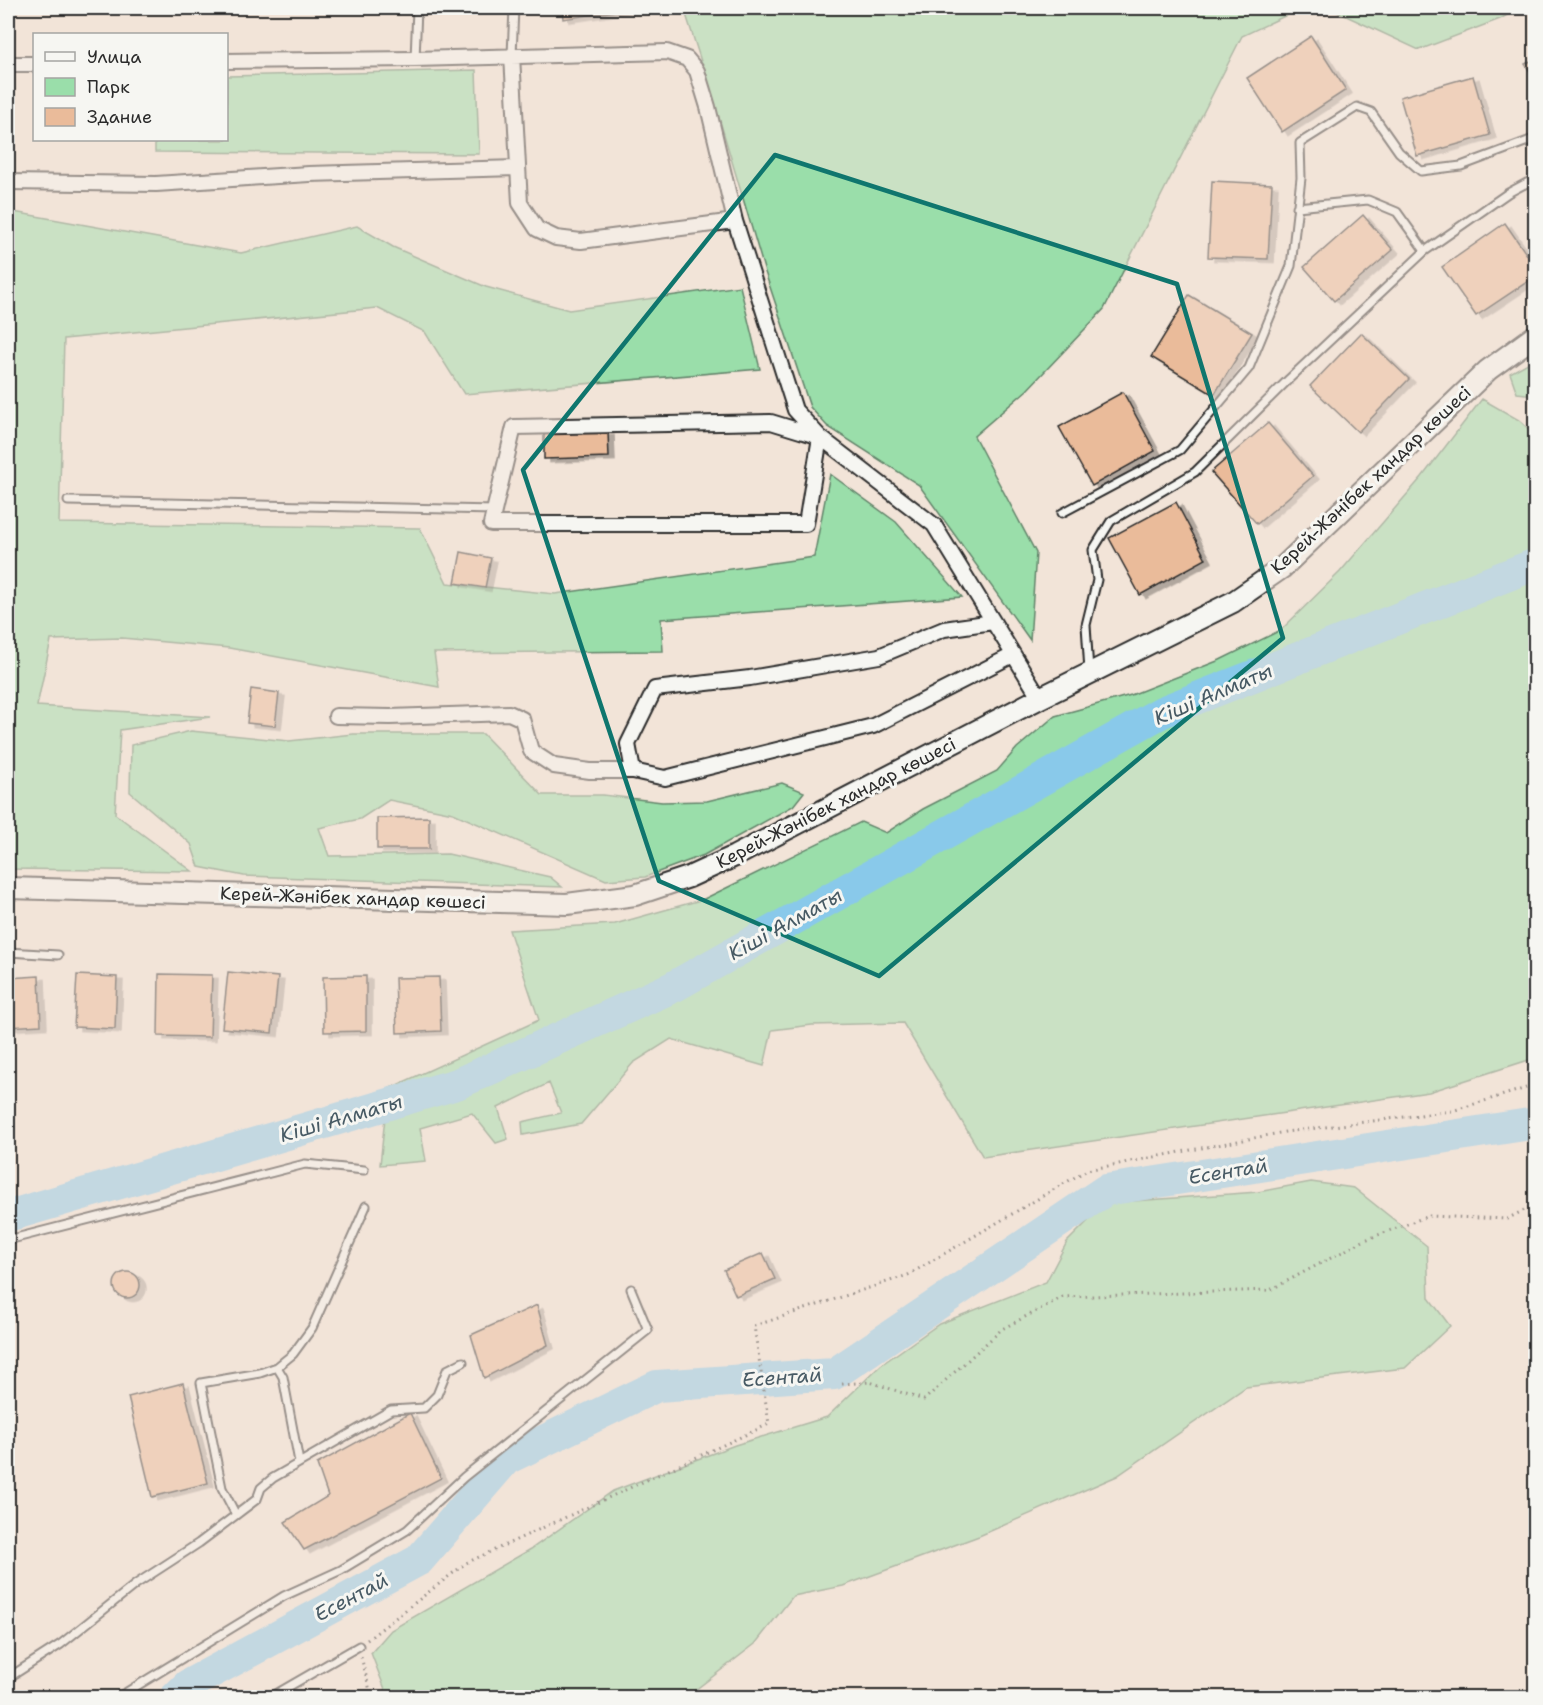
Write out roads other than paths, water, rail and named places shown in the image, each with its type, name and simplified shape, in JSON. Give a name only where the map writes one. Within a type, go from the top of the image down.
[{"type":"main road","name":"Керей-Жәнібек хандар көшесі","points":[[8,888],[567,904],[635,895],[688,877],[735,856],[1040,698],[1233,603],[1282,568],[1488,370],[1536,335]]},
{"type":"street","points":[[228,62],[667,51],[687,59],[697,71],[735,221],[795,410],[820,437],[934,525],[1040,698]]},
{"type":"street","points":[[512,55],[520,203],[537,229],[556,238],[581,241],[735,221]]},
{"type":"street","points":[[8,64],[33,64]]},
{"type":"street","points":[[8,182],[156,184],[309,174],[518,168]]},
{"type":"street","points":[[771,422],[820,437],[806,524],[492,524],[514,427],[771,422]]},
{"type":"street","points":[[633,771],[628,744],[655,689],[750,678],[879,656],[944,629],[993,622]]},
{"type":"street","points":[[336,716],[390,717],[509,713],[522,720],[531,751],[554,766],[590,771],[633,771],[665,778],[873,726],[1013,655]]},
{"type":"lane","points":[[415,59],[417,8]]},
{"type":"lane","points":[[512,55],[514,8]]},
{"type":"lane","points":[[1062,513],[1180,450],[1249,368],[1291,266],[1301,178],[1300,143],[1357,107],[1371,112],[1399,152],[1421,171],[1461,166],[1536,138]]},
{"type":"lane","points":[[1089,674],[1086,625],[1097,580],[1093,550],[1111,521],[1195,472],[1289,379],[1425,251],[1508,193],[1536,178]]},
{"type":"lane","points":[[1298,207],[1368,200],[1397,212],[1425,251]]},
{"type":"lane","points":[[68,501],[495,510]]},
{"type":"lane","points":[[8,952],[58,955]]},
{"type":"lane","points":[[8,1240],[305,1164],[364,1170]]},
{"type":"lane","points":[[236,1515],[222,1488],[201,1383],[260,1373],[277,1366],[293,1354],[312,1328],[366,1206]]},
{"type":"lane","points":[[117,1698],[284,1596],[340,1570],[407,1530],[464,1477],[648,1330],[631,1289]]},
{"type":"lane","points":[[8,1678],[61,1644],[136,1584],[199,1543],[257,1499],[261,1488],[273,1478],[391,1410],[424,1408],[437,1395],[447,1370],[463,1362]]},
{"type":"lane","points":[[277,1366],[284,1377],[299,1462]]},
{"type":"lane","points":[[269,1698],[359,1646]]},
{"type":"waterway","name":"Кіші Алматы","points":[[8,1216],[457,1084],[673,987],[1162,712],[1536,564]]},
{"type":"waterway","name":"Есентай","points":[[175,1698],[188,1685],[419,1560],[506,1459],[657,1386],[834,1374],[1106,1190],[1536,1123]]}]
